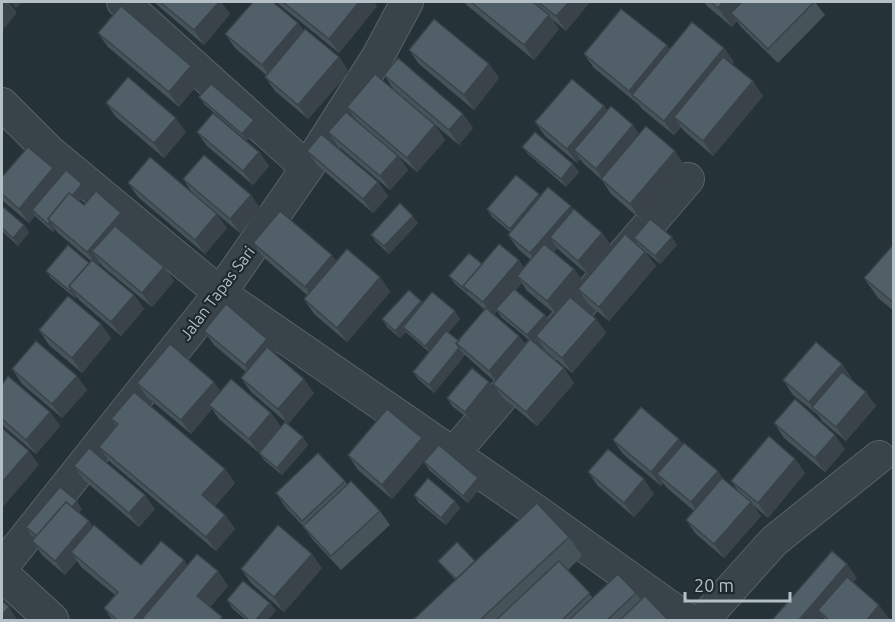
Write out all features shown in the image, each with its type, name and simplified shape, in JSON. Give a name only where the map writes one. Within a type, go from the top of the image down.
[{"type":"street","points":[[123,2],[308,168]]},
{"type":"street","name":"Jalan Tapas Sari","points":[[2,567],[220,293],[308,168],[377,58],[407,2]]},
{"type":"street","points":[[2,104],[49,151],[220,293],[539,513],[688,621]]},
{"type":"street","points":[[453,454],[688,179]]},
{"type":"street","points":[[703,621],[774,541],[879,457]]},
{"type":"street","points":[[2,574],[52,621]]},
{"type":"building","points":[[160,2],[219,2],[194,30]]},
{"type":"building","points":[[253,2],[273,2],[298,23],[262,65],[225,34]]},
{"type":"building","points":[[283,2],[359,2],[329,39]]},
{"type":"building","points":[[471,2],[533,2],[549,15],[524,45]]},
{"type":"building","points":[[538,2],[569,2],[556,16]]},
{"type":"building","points":[[711,2],[723,2],[718,8]]},
{"type":"building","points":[[742,2],[814,2],[768,49],[731,13]]},
{"type":"building","points":[[121,6],[191,66],[169,92],[98,33]]},
{"type":"building","points":[[621,9],[667,45],[629,91],[584,54]]},
{"type":"building","points":[[434,19],[489,64],[464,95],[409,50]]},
{"type":"building","points":[[692,22],[724,48],[664,121],[632,95]]},
{"type":"building","points":[[305,29],[339,57],[298,105],[265,77]]},
{"type":"building","points":[[723,57],[753,81],[703,141],[674,117]]},
{"type":"building","points":[[398,58],[463,114],[449,130],[384,75]]},
{"type":"building","points":[[375,74],[435,125],[407,158],[347,107]]},
{"type":"building","points":[[128,77],[176,118],[154,143],[106,103]]},
{"type":"building","points":[[572,79],[604,106],[567,149],[535,122]]},
{"type":"building","points":[[211,84],[254,120],[242,134],[199,97]]},
{"type":"building","points":[[611,106],[633,125],[596,169],[574,150]]},
{"type":"building","points":[[346,112],[398,156],[380,176],[328,132]]},
{"type":"building","points":[[213,113],[259,152],[243,171],[197,132]]},
{"type":"building","points":[[646,126],[675,151],[630,204],[601,179]]},
{"type":"building","points":[[535,132],[573,164],[561,179],[522,147]]},
{"type":"building","points":[[321,134],[378,182],[363,199],[307,151]]},
{"type":"building","points":[[28,147],[53,168],[19,209],[2,194],[2,177]]},
{"type":"building","points":[[204,155],[251,195],[230,219],[183,179]]},
{"type":"building","points":[[150,157],[217,214],[195,240],[128,183]]},
{"type":"building","points":[[66,170],[82,184],[72,196],[69,193],[48,219],[50,221],[48,224],[32,210]]},
{"type":"building","points":[[516,175],[539,194],[510,229],[487,209]]},
{"type":"building","points":[[548,187],[571,206],[530,253],[508,235]]},
{"type":"building","points":[[96,191],[121,213],[87,252],[48,219],[69,193],[84,205]]},
{"type":"building","points":[[400,203],[413,216],[384,246],[371,235]]},
{"type":"building","points":[[2,206],[24,225],[13,238],[2,228]]},
{"type":"building","points":[[574,209],[602,233],[578,261],[550,237]]},
{"type":"building","points":[[280,211],[332,255],[305,287],[253,243]]},
{"type":"building","points":[[650,219],[672,237],[655,256],[634,238]]},
{"type":"building","points":[[115,226],[164,267],[142,293],[92,251]]},
{"type":"building","points":[[625,234],[645,252],[599,307],[578,289]]},
{"type":"building","points":[[499,244],[519,260],[483,302],[463,286]]},
{"type":"building","points":[[544,244],[574,269],[547,301],[517,276]]},
{"type":"building","points":[[894,244],[894,303],[864,278]]},
{"type":"building","points":[[68,245],[89,263],[69,286],[70,291],[46,271]]},
{"type":"building","points":[[347,249],[380,277],[337,328],[304,299]]},
{"type":"building","points":[[469,253],[482,264],[463,286],[468,292],[449,276]]},
{"type":"building","points":[[92,260],[134,295],[111,322],[69,286]]},
{"type":"building","points":[[514,289],[545,315],[527,335],[496,309]]},
{"type":"building","points":[[409,290],[421,301],[395,331],[382,319]]},
{"type":"building","points":[[432,292],[455,311],[425,346],[403,327]]},
{"type":"building","points":[[68,296],[101,324],[72,358],[39,330]]},
{"type":"building","points":[[570,297],[596,319],[562,358],[536,336]]},
{"type":"building","points":[[226,304],[267,339],[245,365],[204,331]]},
{"type":"building","points":[[486,308],[519,336],[489,371],[456,343]]},
{"type":"building","points":[[446,331],[459,341],[456,343],[459,348],[429,385],[413,372]]},
{"type":"building","points":[[530,339],[564,368],[526,412],[493,384]]},
{"type":"building","points":[[36,341],[77,376],[52,404],[12,369]]},
{"type":"building","points":[[816,342],[842,364],[809,402],[783,380]]},
{"type":"building","points":[[170,344],[214,382],[181,420],[137,383]]},
{"type":"building","points":[[267,347],[304,379],[278,409],[241,378]]},
{"type":"building","points":[[472,368],[489,382],[465,412],[447,398]]},
{"type":"building","points":[[842,372],[866,392],[836,427],[812,407]]},
{"type":"building","points":[[8,376],[50,412],[26,440],[2,419],[2,385]]},
{"type":"building","points":[[231,379],[271,413],[249,439],[209,405]]},
{"type":"building","points":[[134,392],[225,469],[202,495],[225,515],[206,537],[99,447],[118,424],[111,419]]},
{"type":"building","points":[[795,399],[835,435],[815,458],[774,423]]},
{"type":"building","points":[[641,407],[679,439],[651,472],[613,440]]},
{"type":"building","points":[[387,409],[422,438],[382,485],[348,455]]},
{"type":"building","points":[[285,422],[303,437],[277,468],[259,453]]},
{"type":"building","points":[[2,428],[29,451],[2,482]]},
{"type":"building","points":[[769,436],[795,459],[758,503],[731,481]]},
{"type":"building","points":[[684,443],[718,471],[691,502],[657,474]]},
{"type":"building","points":[[439,445],[478,478],[463,496],[424,462]]},
{"type":"building","points":[[89,448],[145,495],[129,513],[74,466]]},
{"type":"building","points":[[608,449],[644,479],[624,503],[588,472]]},
{"type":"building","points":[[318,453],[345,481],[302,521],[276,493]]},
{"type":"building","points":[[428,478],[455,501],[441,518],[414,495]]},
{"type":"building","points":[[722,478],[751,502],[714,544],[686,520]]},
{"type":"building","points":[[351,481],[380,511],[331,556],[303,526]]},
{"type":"building","points":[[60,487],[77,501],[72,507],[66,502],[37,536],[26,527]]},
{"type":"building","points":[[66,502],[89,521],[55,561],[32,541]]},
{"type":"building","points":[[537,503],[569,537],[479,621],[412,621]]},
{"type":"building","points":[[94,525],[141,565],[161,541],[184,560],[132,621],[118,621],[104,608],[118,592],[71,552]]},
{"type":"building","points":[[278,525],[312,554],[274,597],[241,569]]},
{"type":"building","points":[[457,542],[475,561],[456,579],[438,561]]},
{"type":"building","points":[[832,551],[847,564],[798,621],[775,621],[773,619]]},
{"type":"building","points":[[197,554],[218,571],[197,596],[222,617],[219,621],[140,621]]},
{"type":"building","points":[[559,561],[590,593],[561,621],[495,621]]},
{"type":"building","points":[[618,574],[636,593],[606,621],[568,621]]},
{"type":"building","points":[[847,577],[879,605],[866,621],[830,621],[818,610]]},
{"type":"building","points":[[243,581],[270,603],[255,621],[250,621],[227,600]]},
{"type":"building","points":[[645,596],[669,621],[619,621]]},
{"type":"building","points":[[2,600],[9,607],[2,615]]}]
